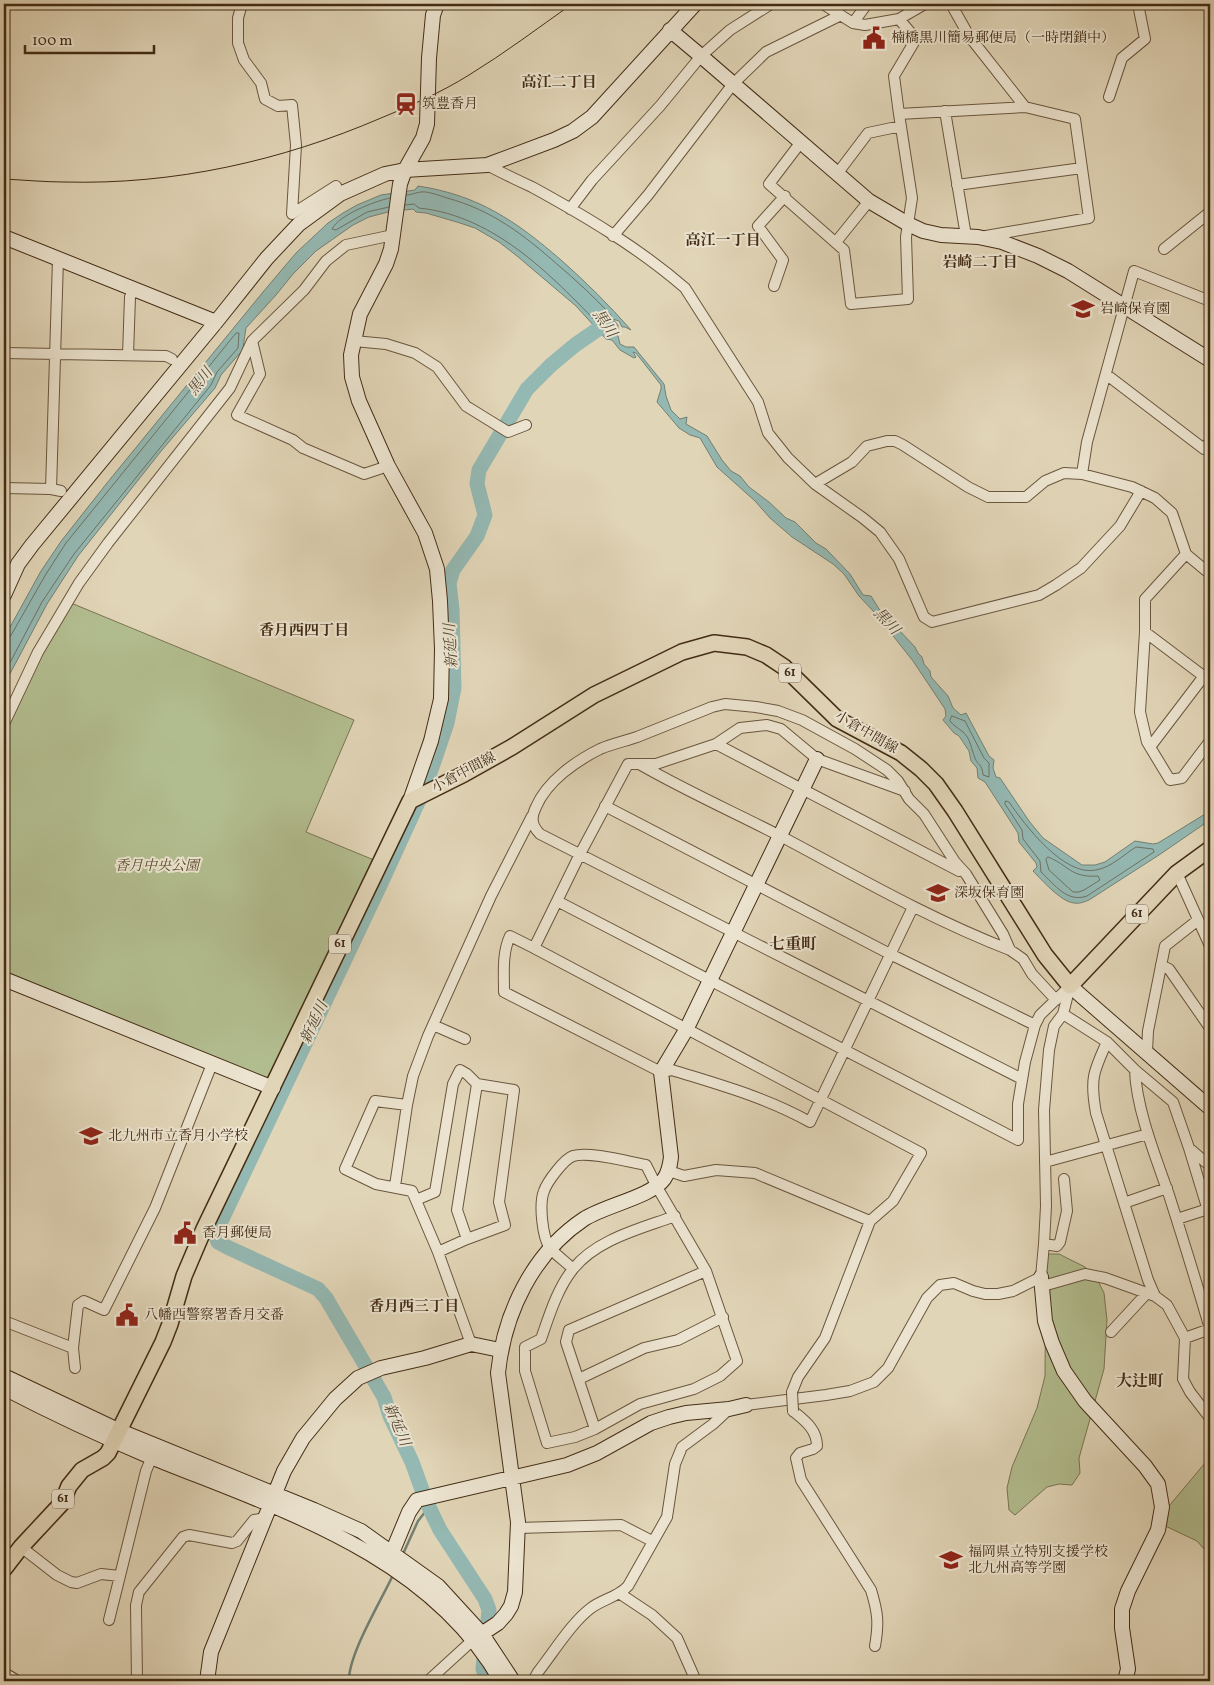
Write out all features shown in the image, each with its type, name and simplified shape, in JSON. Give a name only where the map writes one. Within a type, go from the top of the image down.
[{"type":"main road","name":"小倉中間線","points":[[410,801],[512,747],[594,695],[682,652],[714,643],[747,647],[766,655],[784,667],[837,719],[901,753],[936,784],[955,811],[1045,955],[1070,986]]},
{"type":"main road","name":"61","points":[[4,1569],[21,1547],[62,1503],[69,1486],[82,1470],[103,1458],[108,1453],[117,1436],[163,1342],[192,1258],[410,801]]},
{"type":"main road","name":"61","points":[[1070,986],[1178,873],[1210,849]]},
{"type":"street","points":[[242,4],[238,18],[238,43],[244,60],[261,83],[265,99],[278,106],[292,105],[296,145],[292,214],[336,186],[340,194]]},
{"type":"street","points":[[4,596],[18,564],[32,545],[267,258],[299,224],[340,194],[385,174],[405,170],[487,165],[573,131],[592,117],[695,4]]},
{"type":"street","points":[[570,209],[592,180],[660,106],[702,56],[730,30],[771,4]]},
{"type":"street","points":[[824,4],[853,23],[865,25],[899,19],[925,4]]},
{"type":"street","points":[[853,23],[867,4]]},
{"type":"street","points":[[951,4],[969,36],[1025,107]]},
{"type":"street","points":[[1109,97],[1122,58],[1145,39],[1138,4]]},
{"type":"street","points":[[410,801],[431,741],[441,699],[443,679],[437,569],[425,533],[388,466],[359,401],[352,377],[351,354],[360,314],[386,264],[394,230],[400,184],[405,170],[423,138],[427,124],[429,58],[434,5]]},
{"type":"street","points":[[613,236],[648,195],[733,84],[766,52],[841,15]]},
{"type":"street","points":[[801,142],[769,184],[785,196],[844,250],[851,304],[908,299],[906,237],[912,198],[894,76],[916,39],[899,19]]},
{"type":"street","points":[[670,30],[869,201],[923,231],[972,236],[1002,242],[1038,256],[1068,271],[1210,360]]},
{"type":"street","points":[[899,114],[1025,107],[1075,120],[1089,218],[972,236]]},
{"type":"street","points":[[945,111],[957,184],[972,236]]},
{"type":"street","points":[[838,174],[868,133],[901,126]]},
{"type":"street","points":[[487,165],[570,209],[672,276],[685,288],[758,402],[768,433],[788,458],[815,484],[880,532],[899,559],[924,618],[932,622],[1039,595],[1056,585],[1081,568],[1120,526],[1141,491]]},
{"type":"street","points":[[957,184],[1082,168]]},
{"type":"street","points":[[774,286],[783,260],[758,226],[785,196]]},
{"type":"street","points":[[836,242],[869,201]]},
{"type":"street","points":[[1164,249],[1210,212]]},
{"type":"street","points":[[4,724],[38,652],[79,583],[108,543],[230,388],[252,341],[304,290],[326,261],[346,245],[394,230]]},
{"type":"street","points":[[4,237],[216,322]]},
{"type":"street","points":[[4,488],[56,490],[55,355],[58,259]]},
{"type":"street","points":[[1082,474],[1087,442],[1134,272],[1210,301]]},
{"type":"street","points":[[128,355],[130,296],[134,289]]},
{"type":"street","points":[[354,340],[386,344],[414,352],[437,368],[466,406],[508,432],[526,425]]},
{"type":"street","points":[[252,341],[260,374],[237,415],[293,440],[303,448],[364,474],[388,466]]},
{"type":"street","points":[[4,354],[166,356],[172,359]]},
{"type":"street","points":[[1106,375],[1204,449],[1210,441]]},
{"type":"street","points":[[815,484],[852,462],[867,446],[887,441],[895,441],[968,487],[988,497],[1026,497],[1045,481],[1064,473],[1082,474],[1132,487],[1155,498],[1172,513],[1186,554],[1210,574]]},
{"type":"street","points":[[1186,554],[1145,599],[1140,712],[1147,742],[1170,780],[1182,778],[1210,741]]},
{"type":"street","points":[[1145,632],[1207,678],[1150,747]]},
{"type":"street","points":[[395,1186],[413,1076],[433,1025],[491,896],[539,800],[550,786],[570,768],[601,749],[712,707],[725,704],[778,710],[802,720],[855,749],[887,770],[898,781],[909,799],[924,814],[955,862],[966,874],[1003,934],[1010,950]]},
{"type":"street","points":[[534,948],[580,854],[628,764],[656,764],[716,744],[740,728],[767,725],[781,729],[817,759],[905,792]]},
{"type":"street","points":[[716,744],[966,874]]},
{"type":"street","points":[[428,1681],[478,1637],[498,1623],[511,1606],[514,1592],[518,1528],[498,1373],[500,1350],[509,1319],[525,1284],[536,1265],[550,1248],[583,1220],[599,1210],[657,1187],[669,1171],[671,1157],[661,1072],[686,1030],[711,980],[817,759]]},
{"type":"street","points":[[640,765],[684,790],[780,836],[913,907],[1010,950],[1023,959],[1032,974],[1056,1000]]},
{"type":"street","points":[[605,806],[890,954],[1035,1025]]},
{"type":"street","points":[[532,816],[535,830],[540,834],[1022,1079]]},
{"type":"street","points":[[1178,873],[1210,946]]},
{"type":"street","points":[[557,901],[844,1048],[1018,1140],[1018,1104],[1035,1025],[1040,1016],[1070,986]]},
{"type":"street","points":[[875,1646],[878,1627],[877,1609],[871,1590],[800,1480],[796,1458],[800,1453],[817,1446],[817,1439],[809,1424],[792,1411],[792,1392],[798,1377],[825,1338],[870,1221],[893,1201],[920,1153],[821,1099],[686,1030],[510,936],[504,964],[504,992],[661,1072],[672,1070],[742,1092],[783,1107],[810,1122],[821,1099],[844,1048],[913,907]]},
{"type":"street","points":[[1147,1052],[1148,1030],[1165,946],[1198,920]]},
{"type":"street","points":[[1161,965],[1170,968],[1210,1028]]},
{"type":"street","points":[[4,979],[273,1088]]},
{"type":"street","points":[[1070,986],[1063,1014],[1054,1026],[1049,1050],[1044,1110],[1043,1139],[1045,1162],[1042,1281],[1045,1321],[1064,1372],[1084,1401],[1145,1466],[1158,1484],[1162,1507],[1158,1530],[1128,1591],[1122,1609],[1122,1628],[1128,1669],[1125,1681]]},
{"type":"street","points":[[1070,986],[1210,1108]]},
{"type":"street","points":[[1063,1014],[1107,1042],[1135,1070],[1173,1102],[1209,1213],[1177,1219]]},
{"type":"street","points":[[433,1025],[465,1039]]},
{"type":"street","points":[[1107,1042],[1094,1069],[1092,1092],[1096,1112],[1151,1295]]},
{"type":"street","points":[[75,1368],[73,1348],[78,1305],[84,1301],[104,1310],[155,1208],[212,1064]]},
{"type":"street","points":[[416,1200],[435,1192],[453,1084],[460,1070],[477,1084],[514,1090],[499,1202],[505,1225],[438,1252]]},
{"type":"street","points":[[1135,1070],[1148,1134],[1177,1219],[1210,1329],[1185,1338]]},
{"type":"street","points":[[467,1239],[457,1210],[477,1084]]},
{"type":"street","points":[[407,1105],[375,1101],[345,1169],[376,1184],[395,1186],[412,1191],[438,1252],[471,1344]]},
{"type":"street","points":[[1045,1162],[1148,1134]]},
{"type":"street","points":[[1189,1148],[1210,1166]]},
{"type":"street","points":[[573,1269],[550,1248],[545,1238],[541,1203],[544,1190],[563,1163],[573,1156],[586,1155],[646,1165],[706,1270],[737,1361],[720,1376],[694,1389],[640,1404],[595,1429],[574,1437],[547,1443],[525,1371],[524,1346],[541,1339],[554,1303],[573,1269],[589,1255],[608,1242],[675,1216]]},
{"type":"street","points":[[669,1171],[684,1176],[716,1170],[755,1173],[870,1221]]},
{"type":"street","points":[[1044,1244],[1057,1246],[1060,1242],[1067,1211],[1064,1179]]},
{"type":"street","points":[[1124,1203],[1166,1188]]},
{"type":"street","points":[[595,1429],[580,1379],[566,1342],[569,1330],[706,1270]]},
{"type":"street","points":[[389,1558],[409,1512],[418,1500],[567,1465],[597,1453],[651,1423],[669,1417],[686,1413],[729,1409],[850,1391],[874,1382],[888,1368],[927,1298],[940,1285],[954,1283],[985,1294],[998,1294],[1042,1281],[1085,1274],[1104,1278],[1151,1295],[1167,1305],[1185,1338],[1183,1380],[1210,1418]]},
{"type":"street","points":[[1111,1332],[1151,1295]]},
{"type":"street","points":[[580,1379],[644,1348],[678,1340],[722,1317]]},
{"type":"street","points":[[4,1321],[73,1348]]},
{"type":"street","points":[[207,1681],[211,1652],[284,1471],[303,1438],[335,1399],[358,1378],[381,1368],[425,1358],[471,1344],[500,1350]]},
{"type":"street","points":[[4,1376],[117,1436]]},
{"type":"street","points":[[4,1388],[154,1452],[333,1533],[369,1552],[389,1558],[478,1637],[513,1681]]},
{"type":"street","points":[[533,1681],[581,1617],[628,1586],[652,1541],[667,1518],[675,1464],[682,1447],[729,1409]]},
{"type":"street","points":[[109,1620],[144,1481],[154,1452]]},
{"type":"street","points":[[137,1681],[136,1605],[139,1592],[183,1537],[189,1535],[232,1543],[237,1541],[254,1520],[270,1506]]},
{"type":"street","points":[[518,1528],[621,1525],[652,1541]]},
{"type":"street","points":[[21,1547],[57,1575],[71,1582],[77,1583],[100,1574],[120,1576]]},
{"type":"street","points":[[619,1593],[652,1615],[677,1638],[696,1681]]},
{"type":"street","points":[[478,1637],[501,1681]]},
{"type":"street","points":[[4,1675],[14,1681]]},
{"type":"green space","name":"香月中央公園","points":[[71,603],[354,720],[306,832],[374,860],[270,1080],[4,971],[4,733],[40,658]]},
{"type":"green space","points":[[1046,1254],[1059,1254],[1085,1267],[1097,1279],[1104,1293],[1107,1320],[1104,1369],[1079,1458],[1080,1473],[1072,1485],[1059,1484],[1047,1487],[1015,1515],[1009,1510],[1007,1488],[1012,1467],[1037,1408],[1045,1376]]},
{"type":"green space","points":[[1210,1457],[1210,1556],[1197,1541],[1159,1523],[1164,1512]]},
{"type":"water","name":"黒川","points":[[418,186],[440,190],[478,203],[512,222],[561,260],[606,303],[631,330],[622,327],[619,321],[613,319],[618,325],[618,331],[615,334],[618,336],[620,344],[626,347],[634,347],[664,384],[671,410],[680,419],[687,417],[686,424],[707,436],[731,471],[740,476],[749,487],[786,518],[795,522],[816,543],[826,549],[850,574],[863,595],[871,596],[879,609],[890,620],[891,627],[898,629],[915,647],[930,671],[931,677],[948,696],[953,708],[961,715],[966,713],[989,756],[994,760],[993,768],[996,777],[1000,778],[1043,838],[1082,865],[1095,865],[1105,862],[1135,841],[1158,843],[1210,811],[1210,820],[1089,900],[1074,903],[1063,899],[1033,871],[1037,867],[1036,863],[1019,842],[1018,833],[985,782],[978,778],[977,768],[971,761],[969,751],[959,736],[943,720],[946,716],[945,709],[913,661],[859,596],[844,574],[833,564],[792,537],[770,518],[755,501],[717,467],[700,438],[690,435],[679,428],[657,402],[661,385],[636,353],[633,352],[636,357],[634,358],[620,350],[612,340],[606,339],[576,306],[499,242],[475,228],[426,213],[416,212],[413,209],[388,212],[369,217],[353,225],[316,251],[293,274],[246,328],[242,354],[240,353],[221,375],[215,388],[162,450],[78,556],[47,604],[4,685],[4,638],[41,571],[62,540],[107,483],[263,292],[296,253],[328,223],[357,205],[381,195],[415,190]]},
{"type":"waterway","name":"新延川","points":[[487,1681],[483,1669],[489,1610],[485,1599],[440,1530],[426,1501],[412,1462],[390,1416],[384,1397],[326,1298],[318,1289],[218,1242],[215,1234],[382,881],[432,767],[447,723],[454,688],[452,609],[449,583],[453,570],[477,536],[485,515],[477,484],[479,470],[527,389],[575,345],[607,323]]},
{"type":"waterway","points":[[403,1554],[418,1521],[429,1507]]},
{"type":"waterway","points":[[349,1681],[350,1670],[359,1643],[393,1575]]},
{"type":"tram line","points":[[4,179],[64,182],[146,179],[226,167],[305,147],[381,118],[448,87],[496,58],[572,4]]},
{"type":"place","name":"楠橋黒川簡易郵便局（一時閉鎖中）","points":[[874,38]]},
{"type":"place","name":"筑豊香月","points":[[406,104]]},
{"type":"place","name":"岩崎保育園","points":[[1083,309]]},
{"type":"place","name":"深坂保育園","points":[[938,893]]},
{"type":"place","name":"北九州市立香月小学校","points":[[91,1136]]},
{"type":"place","name":"香月郵便局","points":[[185,1233]]},
{"type":"place","name":"八幡西警察署香月交番","points":[[127,1315]]},
{"type":"place","name":"福岡県立特別支援学校 北九州高等学園","points":[[951,1560]]},
{"type":"district","name":"高江二丁目","points":[[559,83]]},
{"type":"district","name":"高江一丁目","points":[[723,241]]},
{"type":"district","name":"岩崎二丁目","points":[[980,263]]},
{"type":"district","name":"香月西四丁目","points":[[304,631]]},
{"type":"district","name":"七重町","points":[[793,945]]},
{"type":"district","name":"香月西三丁目","points":[[414,1307]]},
{"type":"district","name":"大辻町","points":[[1140,1382]]}]
